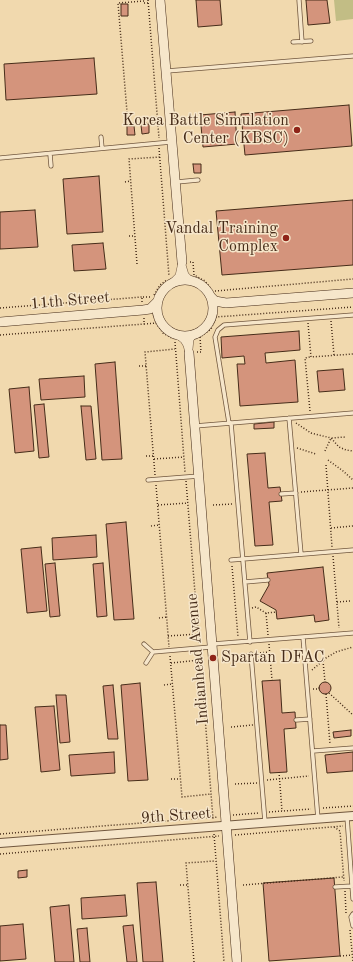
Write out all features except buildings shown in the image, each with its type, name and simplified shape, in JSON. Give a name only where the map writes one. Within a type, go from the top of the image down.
[{"type":"main road","points":[[160,0],[182,262]]},
{"type":"main road","points":[[143,310],[150,309],[157,302],[164,289],[174,281],[182,280],[190,280],[203,286],[215,301],[226,303],[353,293]]},
{"type":"main road","points":[[143,310],[154,313],[165,328],[178,335],[189,336],[206,326],[212,313],[213,306],[211,297]]},
{"type":"main road","points":[[157,302],[158,317]]},
{"type":"main road","points":[[212,313],[226,303]]},
{"type":"main road","name":"11th Street","points":[[0,322],[143,310]]},
{"type":"main road","name":"Indianhead Avenue","points":[[189,353],[237,962]]},
{"type":"street","points":[[182,262],[183,271],[190,280]]},
{"type":"street","points":[[174,281],[179,276],[182,262]]},
{"type":"street","points":[[189,353],[190,339],[194,334]]},
{"type":"street","points":[[178,335],[184,340],[189,353]]},
{"type":"street","name":"9th Street","points":[[0,843],[227,831],[265,823],[350,816]]},
{"type":"lane","points":[[299,0],[302,42]]},
{"type":"lane","points":[[293,42],[311,41]]},
{"type":"lane","points":[[165,71],[353,56]]},
{"type":"lane","points":[[101,137],[102,148]]},
{"type":"lane","points":[[0,158],[172,142]]},
{"type":"lane","points":[[50,154],[51,166]]},
{"type":"lane","points":[[175,182],[198,180]]},
{"type":"lane","points":[[250,642],[230,423],[214,337],[218,330],[224,325],[353,315]]},
{"type":"lane","points":[[195,426],[353,413]]},
{"type":"lane","points":[[289,418],[301,554]]},
{"type":"lane","points":[[148,480],[198,476]]},
{"type":"lane","points":[[281,494],[296,493]]},
{"type":"lane","points":[[231,560],[353,550]]},
{"type":"lane","points":[[245,582],[268,580]]},
{"type":"lane","points":[[144,644],[153,652],[238,642],[353,633]]},
{"type":"lane","points":[[303,637],[318,819]]},
{"type":"lane","points":[[146,663],[153,652]]},
{"type":"lane","points":[[251,654],[265,823]]},
{"type":"lane","points":[[296,720],[310,719]]},
{"type":"lane","points":[[313,751],[353,748]]},
{"type":"lane","points":[[350,816],[347,826],[353,899]]},
{"type":"lane","points":[[335,887],[352,886]]},
{"type":"lane","points":[[353,914],[351,918],[353,926]]},
{"type":"path","points":[[148,3],[144,3],[144,1],[118,3],[128,124],[157,122]]},
{"type":"path","points":[[137,264],[129,159],[160,157]]},
{"type":"path","points":[[125,182],[131,181]]},
{"type":"path","points":[[128,236],[135,236]]},
{"type":"path","points":[[182,262],[193,262],[194,275],[205,281],[213,291],[353,279]]},
{"type":"path","points":[[0,308],[153,296],[160,285],[170,278],[168,263]]},
{"type":"path","points":[[0,335],[156,323],[163,333],[175,339],[176,354],[189,353],[201,352],[200,338],[211,329],[216,317],[353,307]]},
{"type":"path","points":[[330,317],[334,355]]},
{"type":"path","points":[[308,319],[311,357]]},
{"type":"path","points":[[175,349],[145,352],[153,456],[182,797],[211,794]]},
{"type":"path","points":[[310,416],[305,358],[353,354]]},
{"type":"path","points":[[139,366],[146,366]]},
{"type":"path","points":[[289,418],[311,433],[331,438],[346,436]]},
{"type":"path","points":[[325,451],[331,438]]},
{"type":"path","points":[[331,438],[339,447],[353,451]]},
{"type":"path","points":[[292,448],[316,454]]},
{"type":"path","points":[[146,456],[153,456]]},
{"type":"path","points":[[154,459],[184,457]]},
{"type":"path","points":[[328,460],[353,480]]},
{"type":"path","points":[[296,493],[353,488]]},
{"type":"path","points":[[158,505],[188,503]]},
{"type":"path","points":[[213,505],[238,503]]},
{"type":"path","points":[[151,526],[159,525]]},
{"type":"path","points":[[331,528],[353,526]]},
{"type":"path","points":[[231,560],[238,642]]},
{"type":"path","points":[[337,602],[350,601]]},
{"type":"path","points":[[247,608],[256,607],[266,613]]},
{"type":"path","points":[[158,618],[167,617]]},
{"type":"path","points":[[168,636],[198,634]]},
{"type":"path","points":[[306,674],[336,652],[353,647]]},
{"type":"path","points":[[170,663],[200,660]]},
{"type":"path","points":[[323,661],[325,682]]},
{"type":"path","points":[[164,685],[172,684]]},
{"type":"path","points":[[308,690],[319,689]]},
{"type":"path","points":[[329,693],[353,715]]},
{"type":"path","points":[[326,694],[331,749]]},
{"type":"path","points":[[231,727],[257,725]]},
{"type":"path","points":[[279,772],[282,811]]},
{"type":"path","points":[[235,784],[315,776]]},
{"type":"path","points":[[171,779],[180,779]]},
{"type":"path","points":[[0,834],[353,806]]},
{"type":"path","points":[[0,854],[227,831],[347,826]]},
{"type":"path","points":[[334,827],[340,831],[346,915]]},
{"type":"path","points":[[194,962],[186,863],[216,861]]},
{"type":"path","points":[[243,885],[344,877]]},
{"type":"path","points":[[180,885],[188,884]]},
{"type":"path","points":[[347,926],[350,931],[353,962]]},
{"type":"path","points":[[340,956],[352,955]]},
{"type":"shaded area","points":[[334,0],[353,0],[353,19],[336,21]]},
{"type":"place","name":"Korea Battle Simulation Center (KBSC)","points":[[297,130]]},
{"type":"place","name":"Vandal Training Complex","points":[[286,238]]},
{"type":"place","name":"Spartan DFAC","points":[[213,658]]}]
